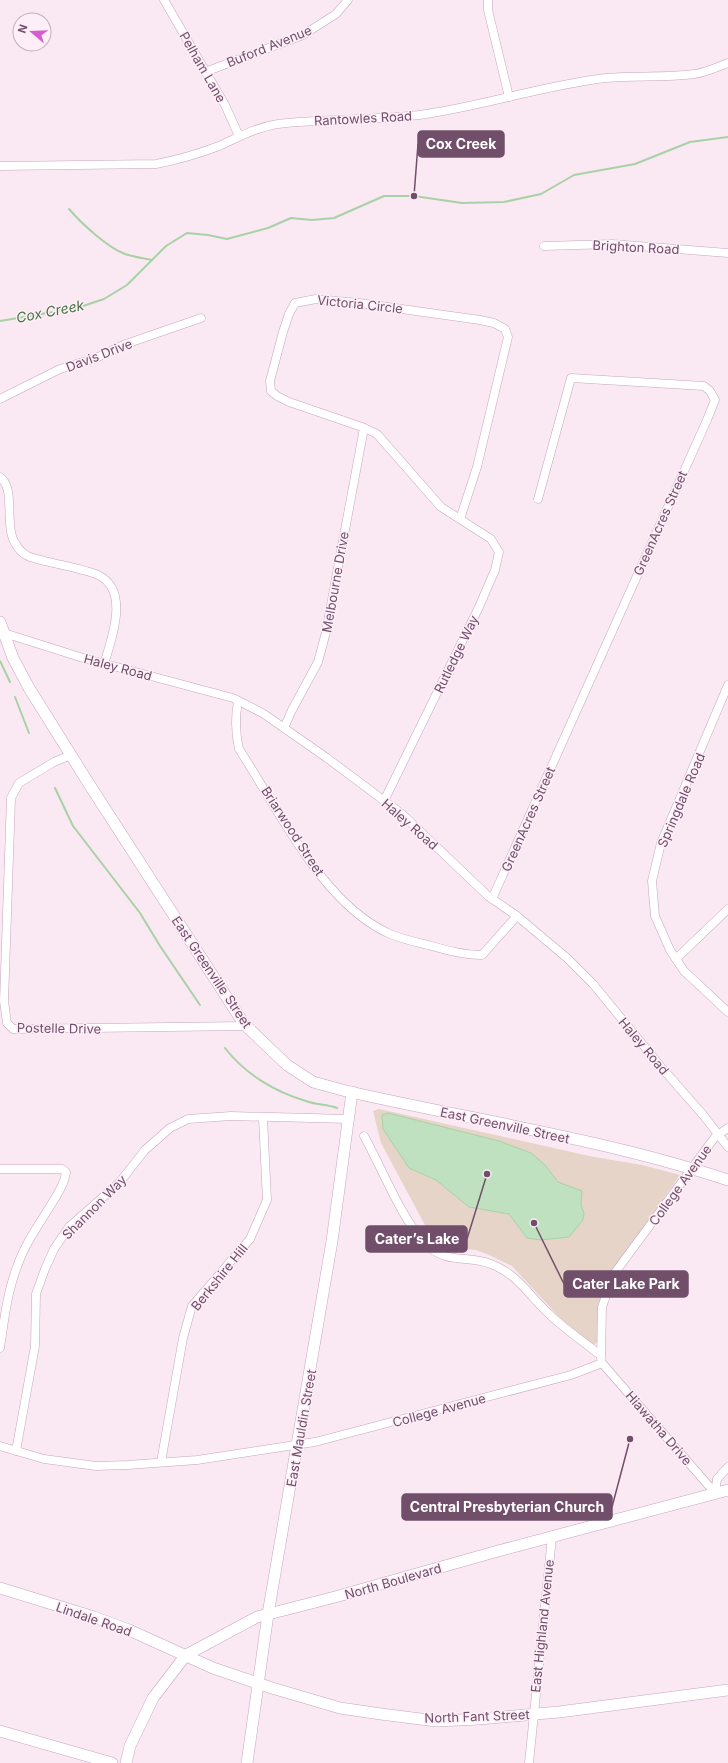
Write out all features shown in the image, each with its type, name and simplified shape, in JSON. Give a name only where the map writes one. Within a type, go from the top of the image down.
[{"type":"main road","name":"East Greenville Street","points":[[0,622],[13,658],[25,681],[246,1026],[287,1064],[313,1082],[352,1092],[574,1140],[692,1168],[728,1180]]},
{"type":"main road","name":"East Mauldin Street","points":[[247,1763],[257,1683],[268,1614],[332,1241],[352,1092]]},
{"type":"main road","name":"North Boulevard","points":[[126,1763],[130,1746],[153,1698],[186,1655],[257,1617],[728,1490]]},
{"type":"main road","name":"Lindale Road","points":[[0,1588],[129,1630],[186,1655]]},
{"type":"main road","name":"North Fant Street","points":[[186,1655],[214,1668],[257,1683],[340,1708],[436,1721],[534,1714],[728,1690]]},
{"type":"main road","points":[[0,1731],[112,1763]]},
{"type":"street","name":"Pelham Lane","points":[[164,0],[225,105],[239,136]]},
{"type":"street","name":"Buford Avenue","points":[[205,72],[303,35],[336,14],[348,0]]},
{"type":"street","points":[[488,0],[488,10],[509,97]]},
{"type":"street","name":"Rantowles Road","points":[[0,166],[156,164],[181,159],[219,146],[247,132],[276,124],[425,114],[478,105],[509,97],[606,78],[695,74],[728,63]]},
{"type":"street","name":"Brighton Road","points":[[544,246],[612,244],[728,253]]},
{"type":"street","name":"Victoria Circle","points":[[316,299],[359,303],[480,320],[494,323],[505,329],[508,337],[477,467],[460,519],[441,507],[377,434],[289,402],[277,396],[272,391],[270,381],[287,320],[295,303],[316,299]]},
{"type":"street","name":"Davis Drive","points":[[0,399],[60,369],[96,358],[123,345],[201,318]]},
{"type":"street","name":"GreenAcres Street","points":[[492,899],[715,400],[710,390],[704,386],[571,378],[538,499]]},
{"type":"street","name":"Melbourne Drive","points":[[284,728],[318,662],[326,632],[364,428]]},
{"type":"street","points":[[0,478],[4,480],[8,490],[10,532],[14,543],[25,556],[98,575],[109,583],[115,593],[117,604],[112,638],[104,664]]},
{"type":"street","name":"Rutledge Way","points":[[384,801],[449,671],[495,570],[499,552],[491,539],[460,519]]},
{"type":"street","name":"Haley Road","points":[[4,633],[104,664],[180,683],[238,701],[264,714],[284,728],[402,814],[492,899],[517,916],[567,958],[593,984],[728,1147]]},
{"type":"street","name":"Springdale Road","points":[[728,685],[661,843],[652,881],[655,916],[670,950],[684,971],[728,1012]]},
{"type":"street","name":"Briarwood Street","points":[[238,701],[235,718],[239,749],[308,858],[338,897],[371,924],[391,935],[464,955],[482,955],[517,916]]},
{"type":"street","name":"Postelle Drive","points":[[71,755],[54,762],[19,783],[11,798],[4,1001],[7,1023],[12,1030],[246,1026]]},
{"type":"street","points":[[676,959],[728,909]]},
{"type":"street","name":"Shannon Way","points":[[16,1451],[36,1346],[36,1294],[45,1269],[54,1249],[70,1228],[119,1184],[145,1150],[170,1128],[188,1119],[231,1116],[348,1119]]},
{"type":"street","name":"Berkshire Hill","points":[[161,1462],[183,1338],[192,1306],[250,1239],[267,1200],[263,1118]]},
{"type":"street","name":"College Avenue","points":[[0,1446],[44,1459],[96,1466],[197,1460],[316,1442],[570,1375],[601,1359],[602,1307],[614,1274],[715,1137],[728,1128]]},
{"type":"street","name":"Hiawatha Drive","points":[[364,1136],[408,1219],[424,1242],[435,1252],[446,1257],[490,1263],[504,1270],[519,1281],[550,1315],[601,1359],[715,1494]]},
{"type":"street","points":[[0,1169],[62,1169],[66,1172],[55,1196],[26,1244],[17,1267],[11,1288],[0,1348]]},
{"type":"street","points":[[715,1494],[717,1479],[728,1467]]},
{"type":"street","name":"East Highland Avenue","points":[[529,1763],[552,1537]]},
{"type":"shaded area","points":[[379,1109],[589,1156],[642,1165],[680,1175],[617,1265],[604,1291],[598,1342],[593,1345],[560,1318],[512,1266],[476,1250],[446,1248],[433,1240],[381,1143],[373,1111]]},
{"type":"shaded area","points":[[388,1113],[499,1141],[531,1153],[545,1165],[558,1182],[582,1191],[581,1205],[584,1213],[583,1220],[569,1237],[540,1240],[527,1238],[509,1214],[469,1207],[436,1180],[409,1168],[383,1129],[382,1115]]},
{"type":"waterway","name":"Cox Creek","points":[[0,321],[77,308],[104,299],[127,285],[166,246],[187,233],[227,239],[268,228],[291,218],[312,220],[334,218],[384,196],[414,196],[462,203],[504,202],[541,194],[574,175],[635,164],[690,142],[728,137]]},
{"type":"waterway","points":[[69,209],[103,241],[118,251],[135,257],[152,260]]},
{"type":"waterway","points":[[0,661],[10,682]]},
{"type":"waterway","points":[[15,697],[29,733]]},
{"type":"waterway","points":[[55,788],[73,826],[140,913],[160,946],[200,1005]]},
{"type":"waterway","points":[[225,1048],[251,1074],[283,1093],[310,1102],[337,1108]]},
{"type":"place","name":"Cox Creek","points":[[414,196]]},
{"type":"place","name":"Cater’s Lake","points":[[487,1174]]},
{"type":"place","name":"Cater Lake Park","points":[[534,1223]]},
{"type":"place","name":"Central Presbyterian Church","points":[[630,1439]]}]
